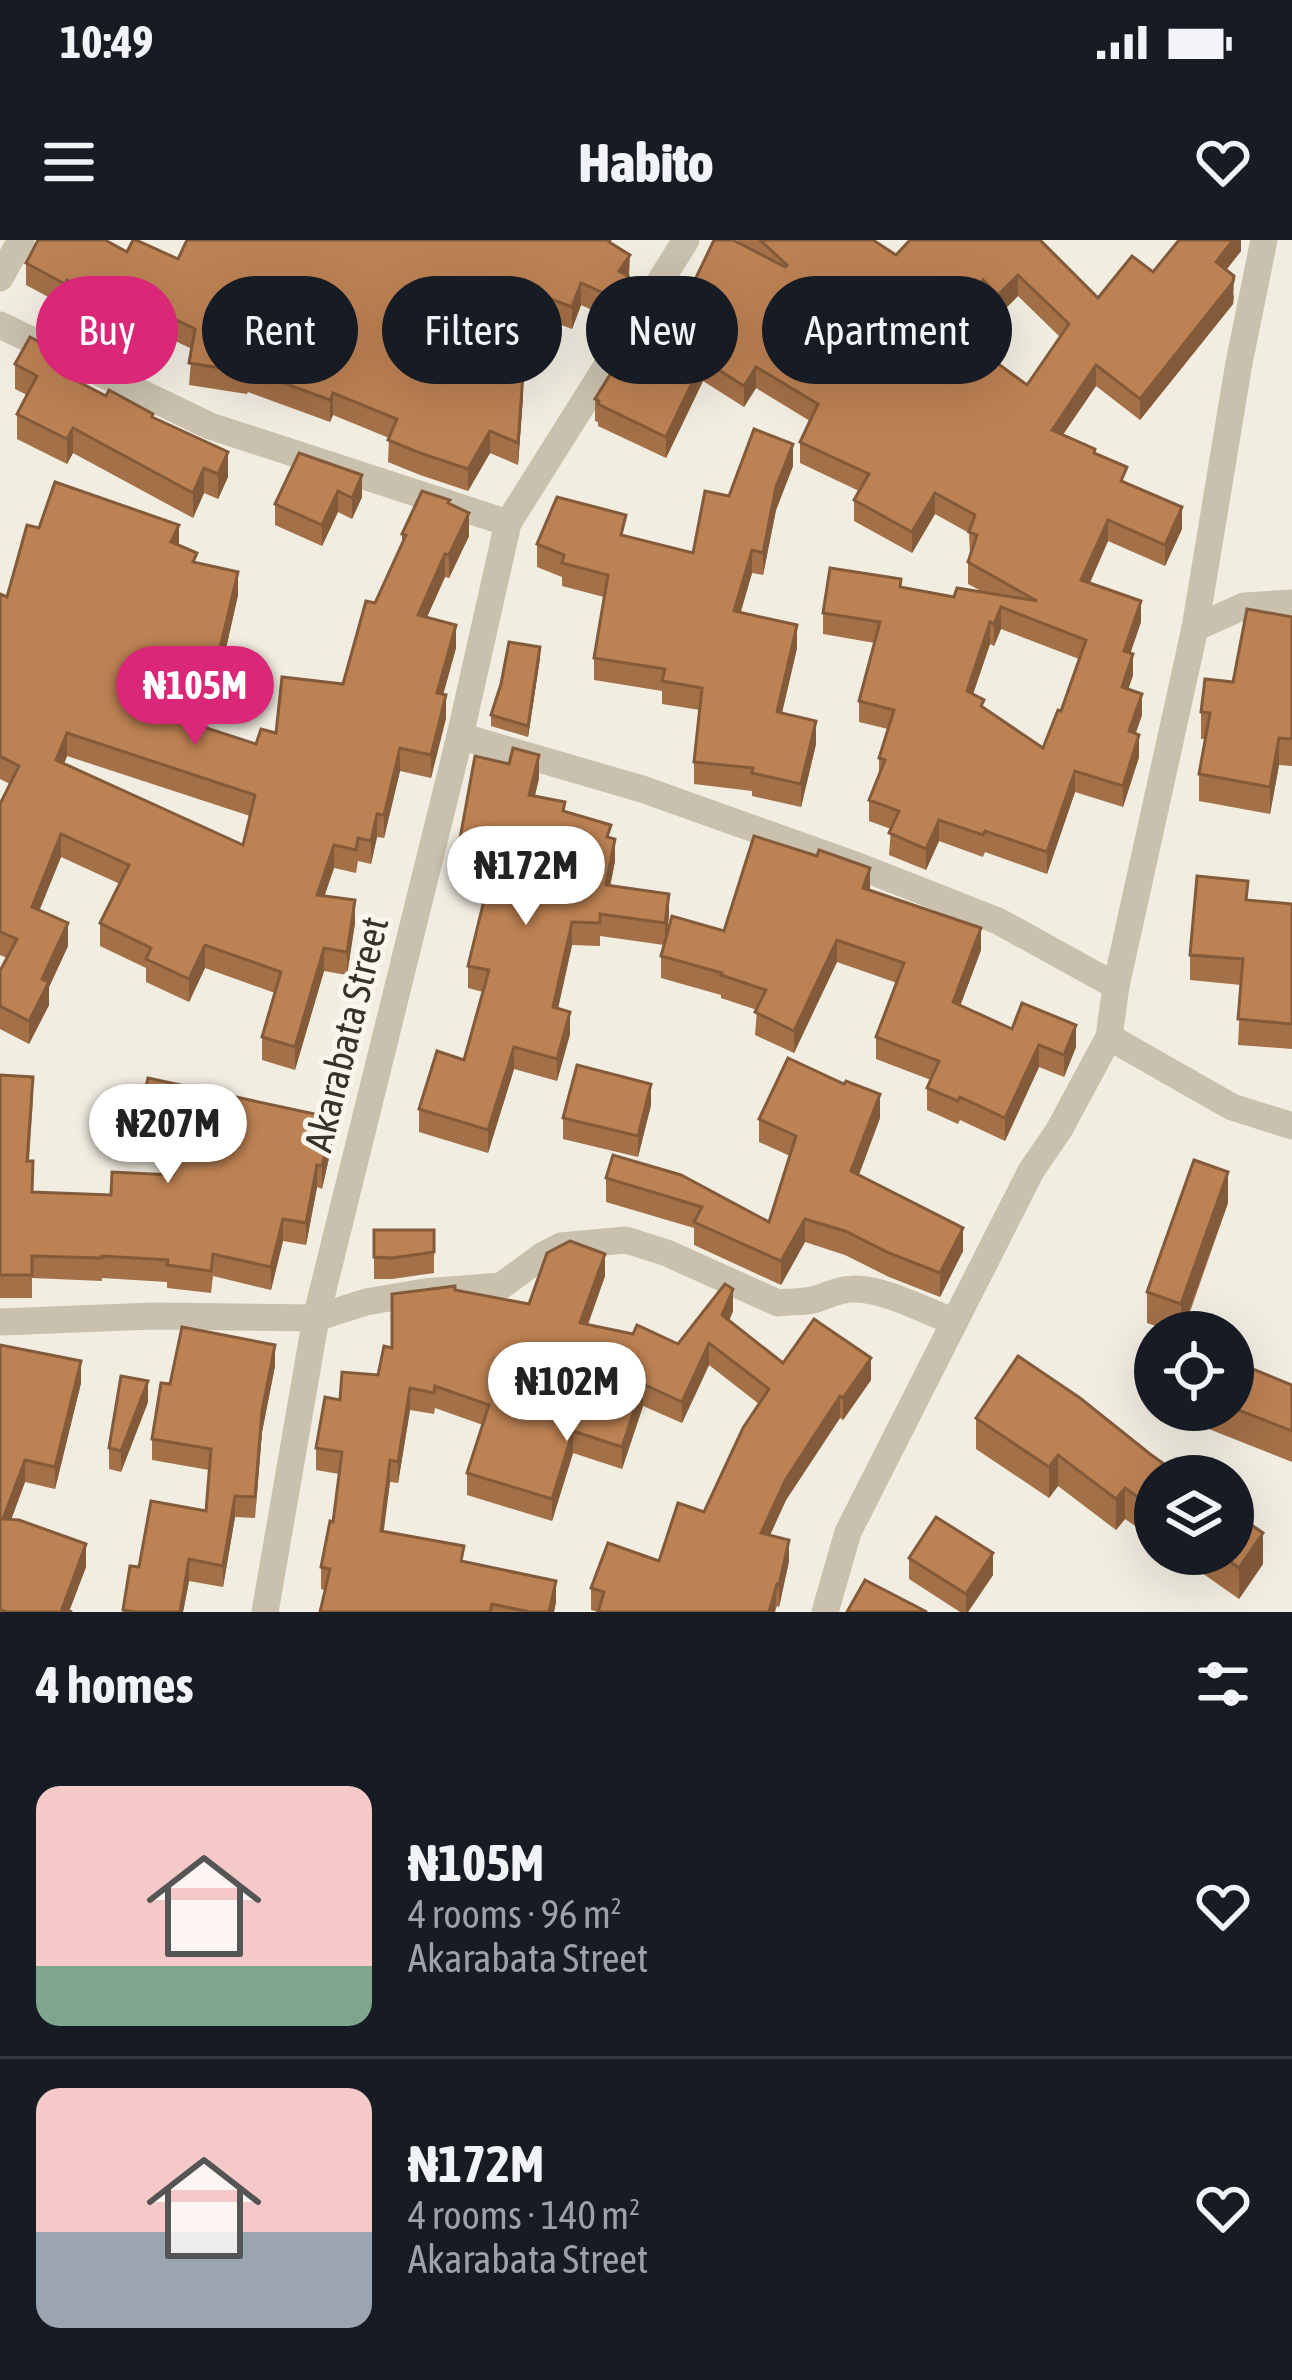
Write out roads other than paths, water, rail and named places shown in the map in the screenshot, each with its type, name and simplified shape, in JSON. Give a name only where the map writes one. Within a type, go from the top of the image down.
[{"type":"street","points":[[0,278],[21,240]]},
{"type":"street","name":"Akarabata Street","points":[[265,1612],[316,1318],[508,523],[686,240]]},
{"type":"street","points":[[825,1612],[848,1532],[1031,1171],[1109,1037],[1116,986],[1195,628],[1264,240]]},
{"type":"street","points":[[0,325],[210,427],[508,523]]},
{"type":"street","points":[[1195,628],[1244,606],[1292,603]]},
{"type":"street","points":[[460,736],[642,789],[858,866],[998,921],[1116,986]]},
{"type":"street","points":[[1109,1037],[1232,1107],[1292,1126]]},
{"type":"street","points":[[0,1322],[153,1316],[316,1318],[366,1302],[501,1286],[561,1246],[626,1240],[668,1253],[778,1303],[811,1302],[856,1288],[954,1322]]}]
